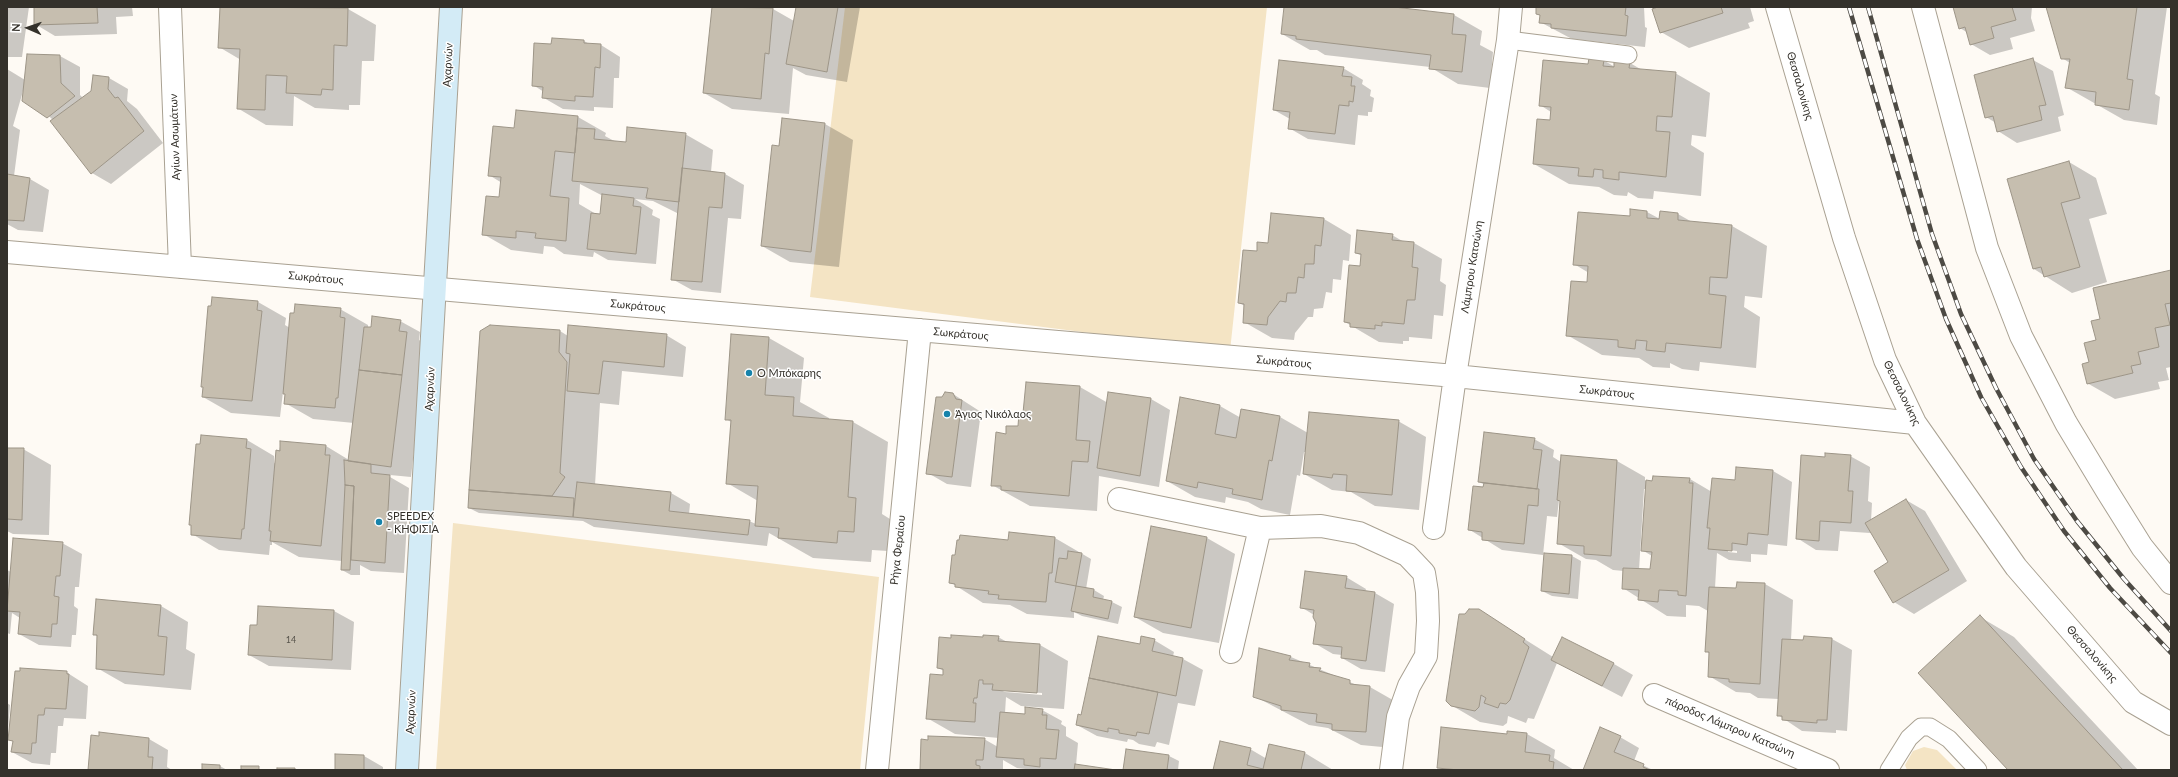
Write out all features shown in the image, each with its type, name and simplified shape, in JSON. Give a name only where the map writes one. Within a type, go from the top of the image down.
[{"type":"street","name":"Αγίων Ασωμάτων","points":[[170,7],[180,267]]},
{"type":"street","name":"Αχαρνών","points":[[408,770],[451,7]]},
{"type":"street","name":"Λάμπρου Κατσώνη","points":[[1434,528],[1455,376],[1508,40],[1511,7]]},
{"type":"street","name":"Θεσσαλονίκης","points":[[1777,7],[1844,238],[1885,360],[1915,423],[2016,567],[2133,702],[2171,724]]},
{"type":"street","points":[[1923,7],[1987,248],[2021,336],[2066,423],[2107,491],[2142,547],[2171,583]]},
{"type":"street","name":"Σωκράτους","points":[[7,252],[1455,376],[1915,423]]},
{"type":"street","name":"Ρήγα Φεραίου","points":[[877,770],[920,330]]},
{"type":"street","points":[[1119,499],[1260,528],[1321,526],[1359,533],[1407,555],[1424,573],[1427,592],[1428,628],[1426,656],[1408,686],[1398,717],[1391,770]]},
{"type":"street","points":[[1231,652],[1260,528]]},
{"type":"street","name":"πάροδος Λάμπρου Κατσώνη","points":[[1654,695],[1828,770]]},
{"type":"lane","points":[[1508,40],[1628,55]]},
{"type":"lane","points":[[1889,770],[1909,738],[1921,727],[1930,727],[1948,740],[1978,770]]},
{"type":"shaded area","points":[[845,7],[1267,7],[1230,351],[810,297]]},
{"type":"shaded area","points":[[453,523],[879,577],[860,770],[436,770]]},
{"type":"shaded area","points":[[1924,747],[1937,750],[1957,770],[1907,770],[1905,765],[1913,751]]},
{"type":"building","points":[[34,7],[97,7],[98,23],[34,25]]},
{"type":"building","points":[[220,7],[348,8],[347,46],[334,45],[333,90],[322,89],[321,95],[286,93],[287,76],[266,75],[265,110],[237,109],[240,49],[218,48]]},
{"type":"building","points":[[712,7],[773,8],[769,54],[765,53],[761,99],[703,93]]},
{"type":"building","points":[[796,7],[838,7],[827,72],[786,64]]},
{"type":"building","points":[[1284,7],[1394,7],[1454,14],[1452,34],[1466,35],[1462,72],[1429,69],[1431,55],[1296,39],[1296,36],[1281,34]]},
{"type":"building","points":[[1536,7],[1626,7],[1625,15],[1628,16],[1626,36],[1551,28],[1551,24],[1539,23],[1540,15],[1536,14]]},
{"type":"building","points":[[1658,7],[1721,7],[1723,13],[1660,33],[1652,9]]},
{"type":"building","points":[[1953,7],[2012,7],[2016,20],[1991,27],[1994,38],[1970,45],[1965,27],[1959,29]]},
{"type":"building","points":[[2046,7],[2137,7],[2127,79],[2133,80],[2129,110],[2095,105],[2096,92],[2065,88],[2070,59],[2061,59]]},
{"type":"building","points":[[552,38],[584,40],[584,43],[601,44],[600,68],[595,67],[593,97],[575,96],[575,101],[542,98],[543,87],[532,86],[534,43],[551,44]]},
{"type":"building","points":[[27,54],[60,55],[61,83],[75,96],[47,118],[22,101]]},
{"type":"building","points":[[1589,58],[1604,60],[1603,66],[1614,67],[1614,60],[1630,62],[1629,68],[1676,72],[1672,117],[1657,116],[1656,131],[1670,132],[1666,177],[1619,172],[1619,180],[1603,178],[1603,170],[1594,169],[1593,177],[1578,176],[1579,168],[1533,164],[1537,119],[1550,120],[1551,107],[1539,106],[1543,60],[1588,64]]},
{"type":"building","points":[[2033,58],[2046,105],[2039,106],[2042,120],[1997,132],[1993,116],[1985,118],[1974,75]]},
{"type":"building","points":[[1279,60],[1344,67],[1342,76],[1352,77],[1351,86],[1355,86],[1353,102],[1349,101],[1349,106],[1339,105],[1335,134],[1288,129],[1290,112],[1273,110]]},
{"type":"building","points":[[93,75],[109,77],[108,89],[115,98],[118,97],[144,131],[91,174],[50,121],[91,91]]},
{"type":"building","points":[[516,110],[578,116],[575,153],[555,151],[550,196],[569,198],[566,241],[535,238],[536,233],[516,231],[516,238],[482,235],[486,196],[499,197],[501,177],[488,176],[493,126],[514,128]]},
{"type":"building","points":[[782,118],[825,123],[811,252],[761,246],[772,145],[779,146]]},
{"type":"building","points":[[627,127],[686,133],[679,202],[646,198],[648,188],[572,181],[577,128],[595,129],[594,139],[626,142]]},
{"type":"building","points":[[2069,161],[2080,198],[2061,203],[2080,267],[2044,277],[2041,267],[2033,269],[2007,179]]},
{"type":"building","points":[[682,168],[725,173],[722,208],[709,207],[702,282],[671,280]]},
{"type":"building","points":[[7,174],[30,178],[24,221],[7,220]]},
{"type":"building","points":[[602,194],[634,198],[633,206],[641,207],[636,254],[587,249],[591,213],[600,214]]},
{"type":"building","points":[[1630,209],[1647,211],[1647,218],[1659,219],[1660,211],[1678,213],[1678,220],[1732,225],[1727,278],[1710,277],[1709,294],[1726,296],[1721,348],[1666,343],[1665,352],[1646,350],[1647,341],[1636,340],[1635,349],[1618,347],[1618,340],[1566,336],[1571,281],[1587,282],[1588,266],[1573,265],[1578,212],[1630,216]]},
{"type":"building","points":[[1271,213],[1324,218],[1321,246],[1315,245],[1314,264],[1305,264],[1304,278],[1298,277],[1296,293],[1287,293],[1286,302],[1280,301],[1268,317],[1267,325],[1243,323],[1244,304],[1238,303],[1243,250],[1257,251],[1257,242],[1268,243]]},
{"type":"building","points":[[1357,230],[1393,234],[1392,240],[1414,242],[1412,267],[1418,268],[1415,300],[1407,300],[1404,324],[1382,322],[1382,326],[1375,325],[1375,329],[1350,327],[1350,323],[1344,322],[1349,265],[1360,266],[1361,254],[1355,253]]},
{"type":"building","points":[[2171,270],[2171,303],[2165,304],[2170,325],[2155,328],[2159,347],[2138,352],[2141,364],[2131,366],[2133,373],[2087,384],[2082,364],[2089,362],[2084,343],[2096,340],[2091,321],[2100,319],[2093,288]]},
{"type":"building","points":[[212,297],[258,301],[257,310],[262,311],[252,401],[202,397],[203,387],[201,387],[208,306],[211,306]]},
{"type":"building","points":[[295,304],[341,308],[340,317],[345,318],[338,398],[336,398],[335,408],[284,404],[285,394],[283,394],[290,313],[294,313]]},
{"type":"building","points":[[372,316],[401,320],[399,331],[407,332],[402,375],[359,370],[364,327],[371,327]]},
{"type":"building","points":[[490,325],[560,330],[559,352],[567,362],[560,473],[565,477],[552,496],[469,490],[480,331]]},
{"type":"building","points":[[568,325],[667,334],[664,367],[603,361],[599,394],[567,391],[570,354],[566,353]]},
{"type":"building","points":[[731,334],[769,337],[765,395],[794,397],[793,416],[853,421],[848,497],[856,498],[854,532],[838,531],[837,543],[778,538],[779,528],[755,526],[758,486],[726,484],[731,420],[725,420]]},
{"type":"building","points":[[359,370],[402,375],[391,467],[348,461]]},
{"type":"building","points":[[1026,382],[1080,386],[1076,440],[1090,441],[1088,462],[1072,461],[1069,496],[1001,490],[1001,486],[991,486],[996,432],[1006,434],[1006,426],[1018,426],[1019,413],[1023,413]]},
{"type":"building","points":[[945,392],[953,393],[956,399],[962,400],[952,477],[926,474],[936,397],[942,397]]},
{"type":"building","points":[[1108,392],[1151,398],[1140,476],[1097,468]]},
{"type":"building","points":[[1180,397],[1220,405],[1215,434],[1236,438],[1241,409],[1280,416],[1272,461],[1269,460],[1262,500],[1232,494],[1233,489],[1198,482],[1197,488],[1166,481]]},
{"type":"building","points":[[1309,412],[1399,420],[1392,495],[1346,491],[1347,475],[1333,474],[1332,478],[1303,474]]},
{"type":"building","points":[[1484,432],[1535,438],[1533,449],[1542,450],[1537,489],[1478,482]]},
{"type":"building","points":[[201,435],[247,439],[246,448],[251,449],[244,529],[242,529],[241,539],[191,535],[191,525],[189,525],[196,444],[200,444]]},
{"type":"building","points":[[280,441],[326,445],[325,455],[330,455],[321,546],[270,541],[271,531],[269,531],[276,450],[280,451]]},
{"type":"building","points":[[7,448],[24,448],[22,520],[7,519]]},
{"type":"building","points":[[1825,453],[1851,455],[1848,491],[1853,491],[1851,523],[1820,521],[1819,541],[1796,539],[1801,455],[1825,457]]},
{"type":"building","points":[[1561,455],[1617,460],[1611,556],[1584,554],[1584,546],[1557,544],[1560,501],[1557,500]]},
{"type":"building","points":[[344,460],[371,464],[371,473],[390,475],[385,563],[351,560],[354,486],[345,485]]},
{"type":"building","points":[[1736,467],[1773,470],[1768,535],[1748,533],[1747,545],[1732,543],[1732,551],[1708,549],[1710,528],[1707,528],[1712,478],[1735,480]]},
{"type":"building","points":[[1653,476],[1690,478],[1689,483],[1693,483],[1686,596],[1678,595],[1678,591],[1659,590],[1658,602],[1638,600],[1639,590],[1622,589],[1623,568],[1650,569],[1652,552],[1641,551],[1646,480],[1652,481]]},
{"type":"building","points":[[577,482],[671,492],[669,511],[750,520],[748,535],[573,517]]},
{"type":"building","points":[[1484,483],[1539,489],[1538,506],[1528,505],[1524,544],[1482,540],[1482,532],[1468,530],[1473,486],[1483,487]]},
{"type":"building","points":[[345,485],[354,486],[350,570],[341,570]]},
{"type":"building","points":[[469,490],[574,498],[573,517],[468,508]]},
{"type":"building","points":[[1906,499],[1949,570],[1893,603],[1874,571],[1888,562],[1865,523]]},
{"type":"building","points":[[1151,526],[1207,537],[1191,628],[1134,617]]},
{"type":"building","points":[[1009,532],[1055,537],[1052,573],[1049,573],[1046,602],[998,599],[999,595],[988,594],[989,591],[955,587],[955,584],[949,583],[952,555],[955,555],[957,540],[959,540],[960,535],[1008,540]]},
{"type":"building","points":[[13,538],[63,542],[60,576],[56,576],[54,596],[59,597],[57,624],[52,624],[51,637],[18,634],[20,612],[7,611]]},
{"type":"building","points":[[1068,551],[1082,553],[1076,586],[1055,582],[1059,558],[1067,559]]},
{"type":"building","points":[[1544,553],[1572,555],[1569,594],[1541,591]]},
{"type":"building","points":[[1305,571],[1347,576],[1345,588],[1375,592],[1366,661],[1341,658],[1342,647],[1313,644],[1316,623],[1313,617],[1314,610],[1300,608]]},
{"type":"building","points":[[1737,582],[1765,583],[1760,684],[1729,682],[1729,679],[1708,677],[1709,652],[1705,652],[1709,587],[1736,588]]},
{"type":"building","points":[[1076,586],[1094,589],[1093,597],[1112,601],[1108,619],[1071,611]]},
{"type":"building","points":[[96,599],[161,605],[158,636],[167,637],[164,675],[96,669],[97,635],[93,635]]},
{"type":"building","points":[[258,606],[334,610],[332,660],[248,655],[250,625],[257,625]]},
{"type":"building","points":[[1469,609],[1479,609],[1525,639],[1523,642],[1529,647],[1510,700],[1506,704],[1500,703],[1498,708],[1484,703],[1486,698],[1481,695],[1479,707],[1475,711],[1451,706],[1446,701],[1459,614],[1465,614]]},
{"type":"building","points":[[1980,615],[2123,770],[2008,770],[1918,673]]},
{"type":"building","points":[[951,635],[983,637],[983,635],[999,636],[998,641],[1040,644],[1037,693],[992,690],[993,684],[983,684],[983,680],[979,680],[977,698],[974,698],[973,703],[976,703],[975,722],[926,719],[930,674],[943,675],[943,669],[937,668],[939,637],[951,638]]},
{"type":"building","points":[[1098,636],[1140,644],[1141,636],[1155,639],[1152,651],[1183,658],[1176,696],[1089,678]]},
{"type":"building","points":[[1804,636],[1832,638],[1827,720],[1817,720],[1817,723],[1782,720],[1782,716],[1777,716],[1782,639],[1803,640]]},
{"type":"building","points":[[1562,637],[1614,663],[1602,686],[1551,660]]},
{"type":"building","points":[[1259,648],[1291,656],[1289,660],[1310,663],[1309,667],[1321,668],[1319,671],[1350,680],[1350,684],[1370,686],[1366,732],[1332,730],[1332,724],[1316,722],[1317,714],[1281,710],[1281,706],[1253,697]]},
{"type":"building","points":[[20,668],[67,671],[67,674],[69,674],[66,709],[45,708],[44,715],[38,715],[36,743],[32,743],[31,754],[11,752],[13,741],[8,740],[15,671],[20,671]]},
{"type":"building","points":[[1089,678],[1158,692],[1149,734],[1137,732],[1136,736],[1119,733],[1119,730],[1108,728],[1108,732],[1076,725],[1078,714],[1081,715]]},
{"type":"building","points":[[1025,707],[1043,709],[1042,715],[1047,715],[1046,729],[1059,730],[1056,759],[1040,758],[1040,767],[1024,765],[1024,759],[996,757],[1000,712],[1025,714]]},
{"type":"building","points":[[1441,727],[1507,734],[1507,731],[1527,733],[1525,752],[1550,755],[1549,761],[1554,762],[1553,770],[1459,770],[1437,768]]},
{"type":"building","points":[[1600,727],[1621,736],[1614,752],[1644,764],[1643,767],[1650,770],[1583,770]]},
{"type":"building","points":[[99,732],[149,738],[148,757],[153,757],[152,770],[88,770],[91,735],[99,736]]},
{"type":"building","points":[[928,736],[985,738],[983,760],[976,760],[976,765],[980,766],[980,770],[920,770],[921,739],[928,740]]},
{"type":"building","points":[[1220,741],[1251,748],[1247,765],[1263,769],[1269,744],[1305,752],[1301,770],[1213,770]]},
{"type":"building","points":[[1126,749],[1169,755],[1167,770],[1123,770]]},
{"type":"building","points":[[335,754],[364,755],[364,770],[335,770]]},
{"type":"building","points":[[202,764],[220,765],[220,770],[202,770]]},
{"type":"building","points":[[1075,764],[1116,770],[1074,770]]},
{"type":"building","points":[[241,766],[259,766],[259,770],[241,770]]},
{"type":"building","points":[[277,768],[295,768],[295,770],[277,770]]},
{"type":"railway","points":[[1849,7],[1917,239],[1946,319],[1981,397],[2021,467],[2064,531],[2110,588],[2171,653]]},
{"type":"railway","points":[[1868,7],[1932,234],[1961,314],[1996,388],[2034,459],[2077,521],[2124,579],[2171,631]]},
{"type":"place","name":"Ο Μπόκαρης","points":[[749,373]]},
{"type":"place","name":"Άγιος Νικόλαος","points":[[947,414]]},
{"type":"place","name":"SPEEDEX - ΚΗΦΙΣΙΑ","points":[[379,522]]}]
